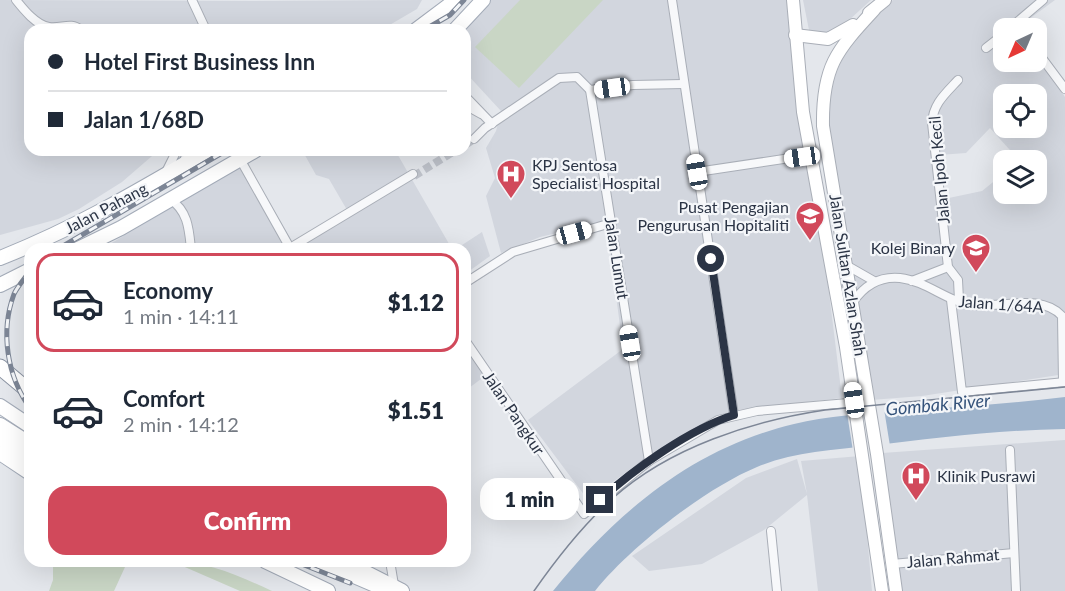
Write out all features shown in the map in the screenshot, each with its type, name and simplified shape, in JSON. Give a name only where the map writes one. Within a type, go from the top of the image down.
[{"type":"highway","points":[[0,367],[24,387]]},
{"type":"main road","points":[[424,24],[456,0]]},
{"type":"main road","points":[[461,24],[483,0]]},
{"type":"main road","name":"Jalan Sultan Azlan Shah","points":[[793,0],[795,35],[810,155],[864,458],[882,591]]},
{"type":"main road","points":[[795,35],[828,39],[874,10],[885,0]]},
{"type":"main road","name":"Jalan Sultan Azlan Shah","points":[[874,10],[840,48],[829,69],[823,94],[823,126],[869,412],[878,454],[896,591]]},
{"type":"main road","name":"Jalan Pahang","points":[[34,243],[84,221],[198,156]]},
{"type":"main road","name":"Jalan Pahang","points":[[89,243],[245,156]]},
{"type":"main road","name":"Jalan Pahang","points":[[0,258],[24,247]]},
{"type":"main road","points":[[0,285],[24,273]]},
{"type":"main road","points":[[0,406],[24,422]]},
{"type":"main road","points":[[0,425],[24,440]]},
{"type":"main road","points":[[0,438],[24,453]]},
{"type":"main road","points":[[0,453],[24,470]]},
{"type":"main road","points":[[0,462],[24,472]]},
{"type":"main road","points":[[278,567],[328,591]]},
{"type":"main road","points":[[335,567],[395,589]]},
{"type":"main road","points":[[365,567],[395,589]]},
{"type":"street","points":[[16,0],[42,24]]},
{"type":"street","points":[[192,0],[203,24]]},
{"type":"street","points":[[672,0],[734,415]]},
{"type":"street","points":[[1024,18],[1043,0]]},
{"type":"street","points":[[986,48],[993,43]]},
{"type":"street","points":[[1047,65],[1065,89]]},
{"type":"street","points":[[474,137],[559,78],[577,77],[590,90],[633,85],[683,84]]},
{"type":"street","name":"Jalan Ipoh Kecil","points":[[958,80],[933,111],[948,267],[958,280],[955,300],[962,392],[1064,382]]},
{"type":"street","name":"Jalan Lumut","points":[[590,90],[649,461]]},
{"type":"street","points":[[471,102],[492,124]]},
{"type":"street","points":[[471,108],[482,114]]},
{"type":"street","points":[[697,172],[810,155]]},
{"type":"street","points":[[162,178],[174,156]]},
{"type":"street","points":[[183,165],[186,156]]},
{"type":"street","points":[[240,159],[287,243]]},
{"type":"street","points":[[299,243],[413,176]]},
{"type":"street","points":[[170,199],[178,205],[188,223],[190,243]]},
{"type":"street","points":[[471,280],[513,252],[611,223]]},
{"type":"street","points":[[846,265],[874,281],[861,290],[852,302]]},
{"type":"street","name":"Jalan 1/64A","points":[[912,281],[948,267]]},
{"type":"street","name":"Jalan 1/64A","points":[[874,281],[900,278],[935,288],[955,300],[971,305],[1043,304],[1056,310],[1062,316],[1064,382]]},
{"type":"street","name":"Jalan Pangkur","points":[[471,349],[584,514],[649,461]]},
{"type":"street","points":[[649,461],[718,420],[734,415],[848,403],[854,400]]},
{"type":"street","name":"Jalan Rahmat","points":[[1010,450],[1016,591]]},
{"type":"street","points":[[771,531],[777,591]]},
{"type":"street","name":"Jalan Rahmat","points":[[892,564],[1014,553]]},
{"type":"street","points":[[391,567],[395,589]]},
{"type":"shaded area","points":[[0,0],[422,0],[417,9],[391,24],[24,24],[24,156],[152,156],[122,182],[79,209],[58,219],[0,235]]},
{"type":"shaded area","points":[[485,0],[793,0],[842,398],[738,410],[711,419],[653,453],[588,500],[528,420],[623,349],[608,234],[603,222],[540,237],[501,253],[486,196],[495,178],[486,148],[496,131],[501,111],[471,78],[471,24],[462,24]]},
{"type":"shaded area","points":[[803,0],[871,0],[837,31],[815,33],[809,30]]},
{"type":"shaded area","points":[[893,0],[1055,0],[1031,18],[993,18],[993,72],[1047,71],[1065,97],[1065,374],[922,396],[871,400],[827,111],[829,93],[837,66],[854,39]],"holes":[[[993,84],[1047,84],[1047,138],[999,138],[1010,150],[1047,150],[1047,204],[993,204],[993,182],[982,191],[944,199],[939,155],[966,153],[990,128],[993,131]]]},
{"type":"shaded area","points":[[305,156],[398,156],[449,243],[293,243],[347,210],[329,179],[316,175]]},
{"type":"shaded area","points":[[247,163],[293,243],[112,243]]},
{"type":"shaded area","points":[[482,232],[490,256],[471,270],[471,243],[465,243]]},
{"type":"shaded area","points":[[471,354],[485,376],[471,386]]},
{"type":"shaded area","points":[[1065,440],[1065,591],[901,591],[882,453]]},
{"type":"shaded area","points":[[860,456],[872,591],[818,591],[807,495],[764,530],[702,564],[649,571],[632,556],[746,478],[797,459],[807,494],[801,461]]},
{"type":"green space","points":[[520,0],[603,0],[519,88],[475,47]]},
{"type":"green space","points":[[53,567],[125,567],[114,591],[49,591],[53,580]]},
{"type":"green space","points":[[185,567],[210,567],[272,591],[240,591]]},
{"type":"water","name":"Gombak River","points":[[1065,397],[1065,429],[967,435],[827,450],[770,462],[715,489],[670,520],[628,556],[595,591],[553,591],[603,535],[660,487],[723,449],[757,435],[806,421],[831,417]]},
{"type":"pier","points":[[884,409],[890,446],[853,451],[847,413]]},
{"type":"tunnel","points":[[414,176],[446,156]]},
{"type":"tram line","points":[[534,591],[571,542],[613,498],[660,464],[713,439],[769,421],[825,410],[1065,387]]},
{"type":"railway","points":[[434,24],[450,15],[464,0]]},
{"type":"railway","points":[[68,243],[217,156]]},
{"type":"railway","points":[[24,279],[14,294],[7,323],[11,368],[24,398]]},
{"type":"railway","points":[[309,567],[350,583]]},
{"type":"place","name":"KPJ Sentosa Specialist Hospital","points":[[511,200]]},
{"type":"place","name":"Pusat Pengajian Pengurusan Hopitaliti","points":[[810,242]]},
{"type":"place","name":"Kolej Binary","points":[[976,274]]},
{"type":"place","name":"Klinik Pusrawi","points":[[916,502]]},
{"type":"route","points":[[600,500],[649,461],[718,420],[734,415],[711,259]]}]
